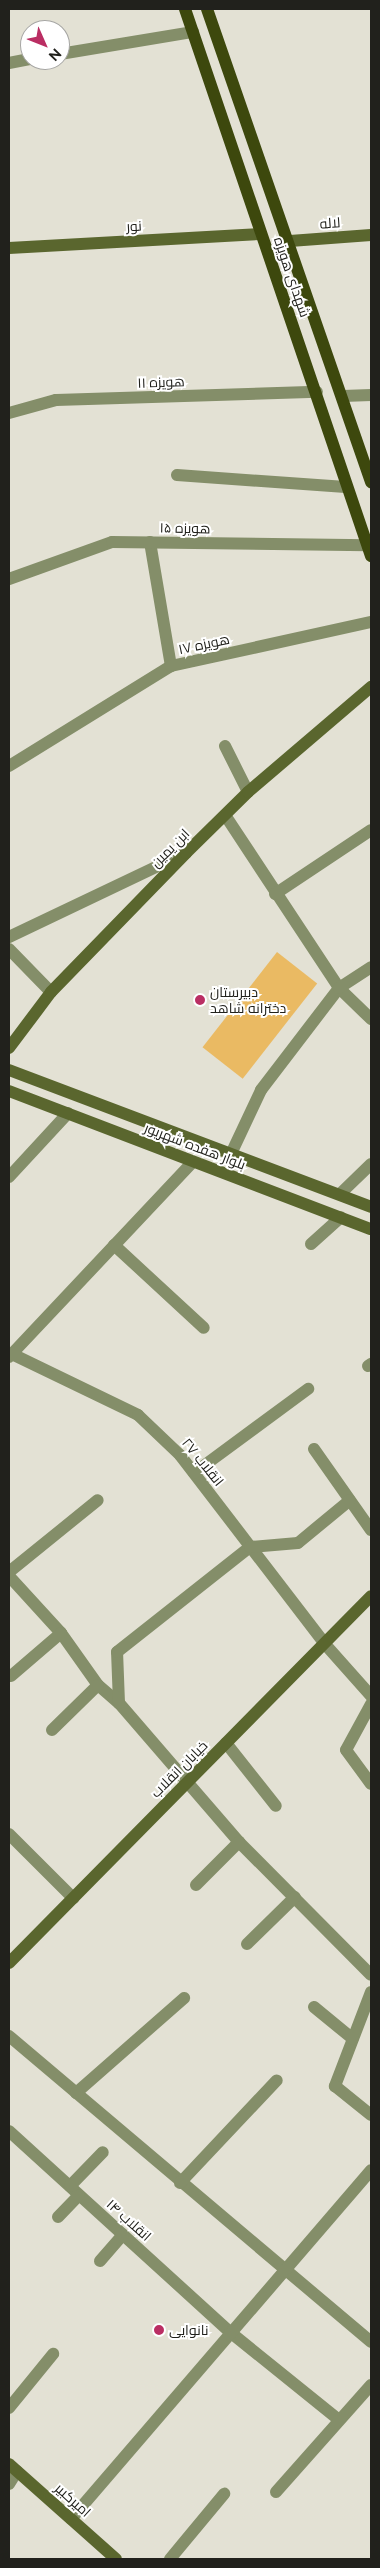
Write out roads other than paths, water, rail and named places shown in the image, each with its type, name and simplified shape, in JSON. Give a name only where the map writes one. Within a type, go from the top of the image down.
[{"type":"main road","name":"شهدای هویزه","points":[[185,9],[317,392],[346,487],[370,551]]},
{"type":"main road","name":"شهدای هویزه","points":[[209,9],[371,482]]},
{"type":"main road","name":"نور","points":[[9,248],[261,234]]},
{"type":"main road","name":"لاله","points":[[290,241],[371,235]]},
{"type":"main road","name":"ابن یمین","points":[[9,1048],[51,992],[186,853],[248,792],[371,687]]},
{"type":"main road","name":"بلوار هفده شهریور","points":[[9,1070],[230,1156],[340,1194],[371,1207]]},
{"type":"main road","name":"بلوار هفده شهریور","points":[[9,1091],[371,1229]]},
{"type":"main road","name":"خیابان انقلاب","points":[[9,1963],[371,1596]]},
{"type":"main road","name":"امیرکبیر","points":[[13,2468],[116,2559]]},
{"type":"street","points":[[70,52],[193,32]]},
{"type":"street","name":"هویزه ۱۱","points":[[9,413],[56,400],[317,392]]},
{"type":"street","points":[[343,396],[371,394]]},
{"type":"street","points":[[177,475],[346,487]]},
{"type":"street","name":"هویزه ۱۵","points":[[9,579],[112,542],[370,551]]},
{"type":"street","points":[[150,542],[170,666]]},
{"type":"street","name":"هویزه ۱۷","points":[[9,766],[170,666],[371,622]]},
{"type":"street","points":[[225,746],[248,792]]},
{"type":"street","points":[[225,815],[338,988],[371,1019]]},
{"type":"street","points":[[275,894],[371,830]]},
{"type":"street","points":[[9,937],[186,853]]},
{"type":"street","points":[[9,949],[51,992]]},
{"type":"street","points":[[230,1156],[261,1090],[338,988],[371,967]]},
{"type":"street","points":[[9,1177],[68,1113]]},
{"type":"street","points":[[10,1356],[193,1162]]},
{"type":"street","points":[[340,1194],[371,1164]]},
{"type":"street","points":[[311,1244],[341,1217]]},
{"type":"street","points":[[114,1245],[204,1328]]},
{"type":"street","name":"انقلاب ۲۷","points":[[10,1356],[138,1414],[194,1473],[324,1643],[371,1696]]},
{"type":"street","points":[[194,1473],[308,1389]]},
{"type":"street","points":[[314,1449],[371,1530]]},
{"type":"street","points":[[9,1572],[98,1500]]},
{"type":"street","points":[[119,1703],[117,1652],[250,1547],[298,1543],[350,1500]]},
{"type":"street","points":[[9,1576],[61,1633],[98,1685],[119,1703],[186,1784],[239,1842],[296,1897],[371,1975]]},
{"type":"street","points":[[11,1676],[61,1633]]},
{"type":"street","points":[[52,1730],[98,1685]]},
{"type":"street","points":[[371,1704],[346,1750],[371,1784]]},
{"type":"street","points":[[226,1743],[276,1806]]},
{"type":"street","points":[[9,1834],[73,1898]]},
{"type":"street","points":[[196,1885],[239,1842]]},
{"type":"street","points":[[247,1944],[296,1897]]},
{"type":"street","points":[[371,1992],[335,2086],[371,2115]]},
{"type":"street","points":[[76,2093],[184,1998]]},
{"type":"street","points":[[314,2007],[353,2039]]},
{"type":"street","points":[[9,2036],[180,2183],[286,2268],[371,2342]]},
{"type":"street","points":[[180,2183],[277,2080]]},
{"type":"street","name":"انقلاب ۱۴","points":[[9,2131],[230,2332],[339,2420]]},
{"type":"street","points":[[58,2217],[74,2191],[103,2152]]},
{"type":"street","points":[[71,2519],[371,2170]]},
{"type":"street","points":[[100,2261],[123,2235]]},
{"type":"street","points":[[9,2408],[53,2354]]},
{"type":"street","points":[[276,2492],[371,2385]]},
{"type":"street","points":[[9,2484],[13,2468]]},
{"type":"street","points":[[170,2559],[224,2494]]},
{"type":"place","name":"دبیرستان دخترانه شاهد","points":[[200,1000]]},
{"type":"place","name":"نانوایی","points":[[159,2330]]}]
